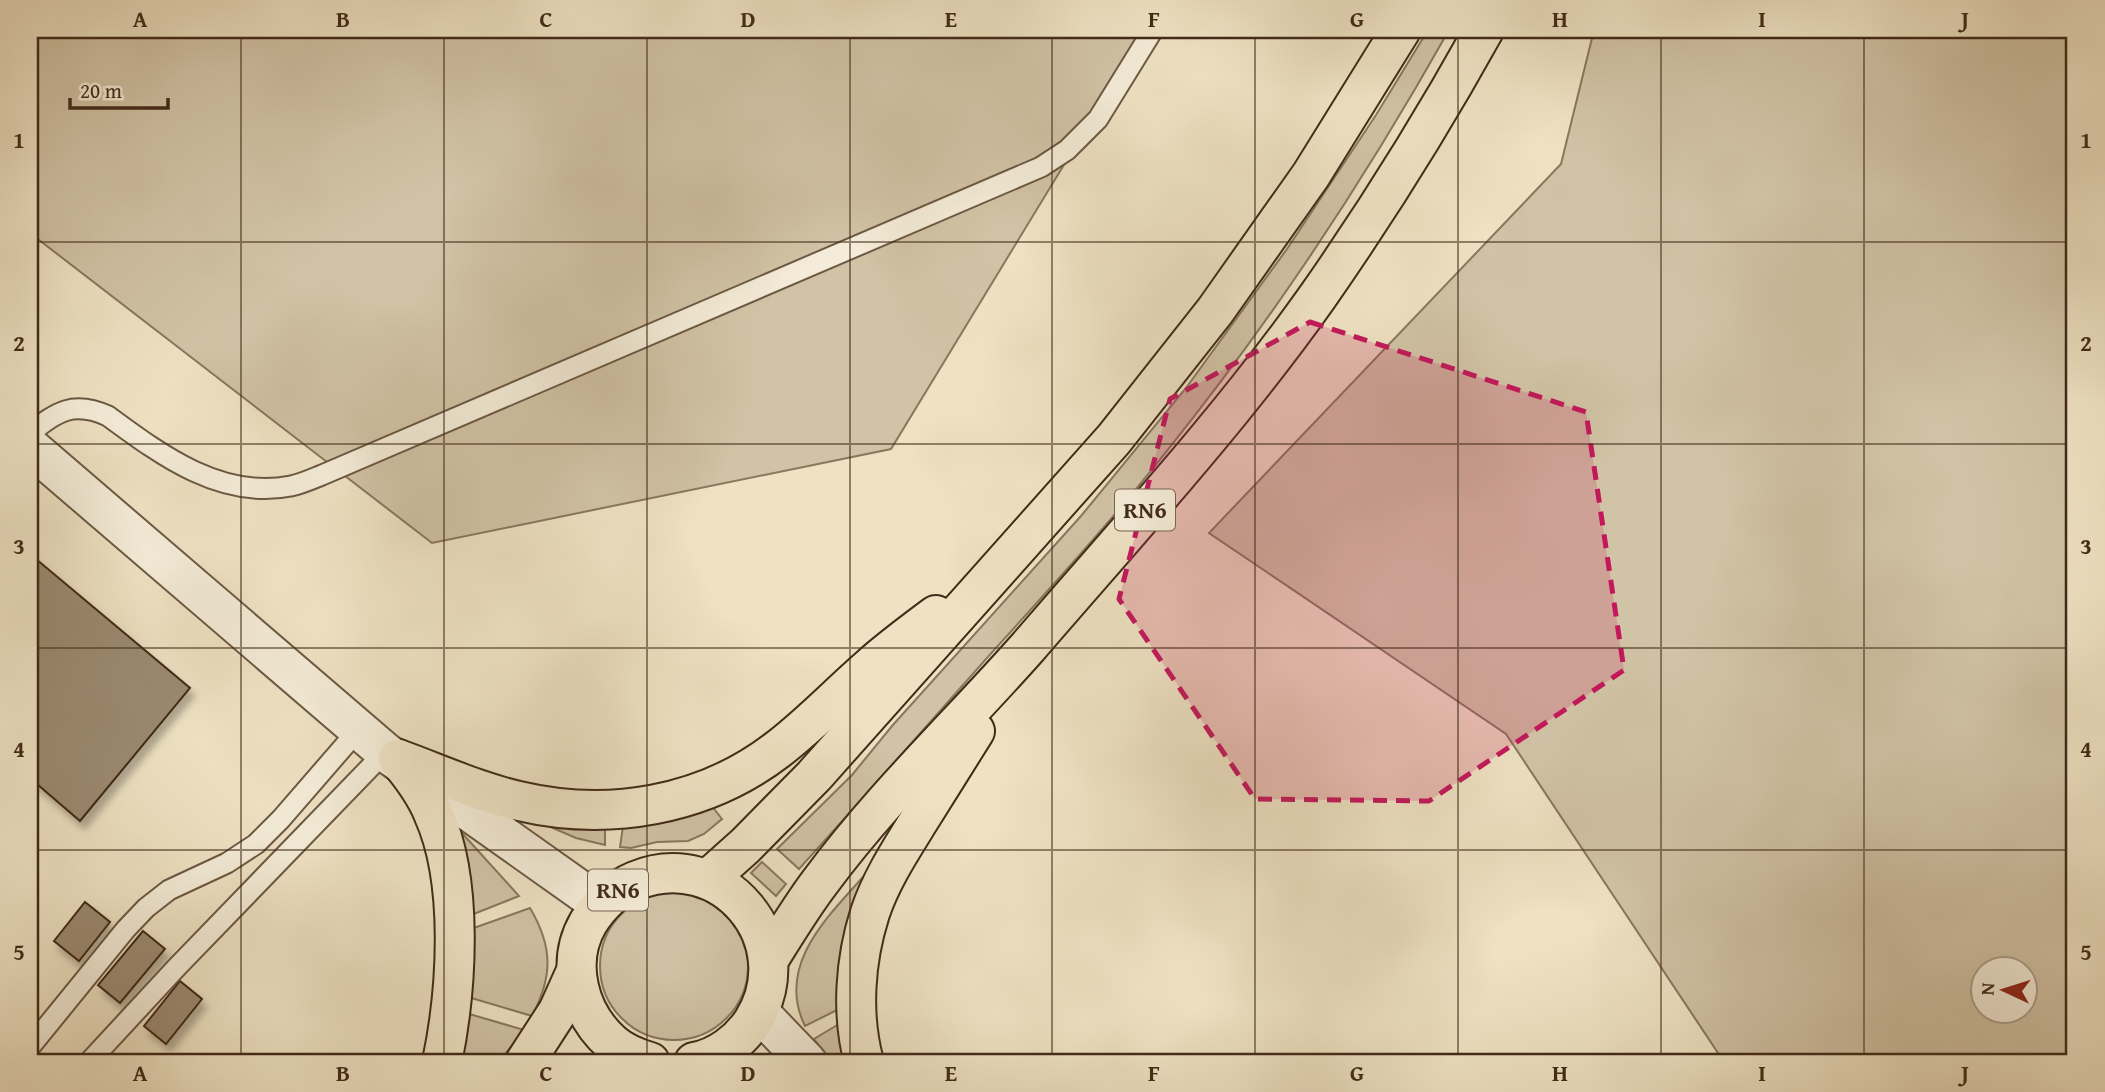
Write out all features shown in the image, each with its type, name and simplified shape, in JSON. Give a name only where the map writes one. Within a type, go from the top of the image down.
[{"type":"highway","name":"RN6","points":[[525,1062],[558,1011],[576,971],[579,947],[587,924],[601,905],[623,886],[650,875],[680,873],[708,879],[745,846],[806,785],[1114,439],[1215,311],[1311,175],[1401,30]]},
{"type":"highway","name":"RN6","points":[[715,1059],[736,1042],[759,1012],[768,979],[768,961],[820,882],[1025,649],[1245,392],[1317,298],[1384,199],[1447,97],[1484,30]]},
{"type":"highway","points":[[381,747],[516,801],[554,808],[594,811],[671,801],[709,789],[777,750],[908,635],[993,577]]},
{"type":"highway","points":[[864,1062],[856,999],[858,970],[870,912],[895,859],[1025,649]]},
{"type":"highway","points":[[381,747],[411,775],[433,812],[441,831],[450,873],[454,962],[442,1062]]},
{"type":"highway","points":[[708,879],[731,892],[750,911],[763,935],[768,961]]},
{"type":"highway","points":[[576,971],[579,992],[587,1012],[599,1030],[614,1045],[650,1062]]},
{"type":"street","points":[[30,447],[381,747],[601,905]]},
{"type":"street","points":[[759,1012],[807,1062]]},
{"type":"lane","points":[[30,433],[53,415],[68,410],[96,411],[196,473],[244,487],[292,486],[1041,167],[1067,150],[1098,119],[1153,30]]},
{"type":"lane","points":[[30,1047],[146,908],[169,890],[227,863],[256,844],[281,818],[381,747]]},
{"type":"lane","points":[[89,1062],[381,747]]},
{"type":"lane","points":[[30,1054],[34,1062]]},
{"type":"highlighted area","points":[[1310,322],[1586,412],[1624,670],[1429,801],[1255,799],[1119,599],[1170,399]]},
{"type":"shaded area","points":[[30,30],[1146,30],[891,449],[432,543],[30,233]]},
{"type":"shaded area","points":[[1428,30],[1449,30],[1386,138],[1318,244],[1209,397],[1084,550],[799,869],[777,849],[852,775],[892,726],[1081,516],[1186,388],[1287,249],[1376,115]]},
{"type":"shaded area","points":[[1594,30],[2075,30],[2075,1062],[1724,1062],[1506,734],[1209,533],[1561,164]]},
{"type":"shaded area","points":[[711,805],[722,819],[704,834],[688,841],[620,847],[623,826]]},
{"type":"shaded area","points":[[537,821],[577,828],[605,829],[605,845],[576,838]]},
{"type":"shaded area","points":[[461,832],[519,896],[471,915]]},
{"type":"shaded area","points":[[762,862],[786,884],[776,896],[751,873]]},
{"type":"shaded area","points":[[870,869],[839,1009],[805,1026],[797,1003],[797,981],[802,960],[825,921]]},
{"type":"shaded area","points":[[674,892],[702,898],[726,914],[742,938],[748,966],[742,994],[726,1018],[702,1034],[674,1040],[646,1034],[622,1018],[606,994],[600,966],[606,938],[622,914],[646,898]]},
{"type":"shaded area","points":[[530,908],[543,936],[548,962],[544,988],[532,1016],[468,997],[471,929]]},
{"type":"shaded area","points":[[466,1013],[524,1030],[499,1062],[462,1062]]},
{"type":"shaded area","points":[[839,1024],[847,1062],[832,1062],[814,1039]]},
{"type":"building","points":[[30,554],[190,688],[80,821],[30,778]]},
{"type":"building","points":[[85,902],[110,922],[79,961],[54,941]]},
{"type":"building","points":[[143,931],[165,949],[120,1003],[98,985]]},
{"type":"building","points":[[180,981],[202,999],[166,1044],[144,1026]]}]
